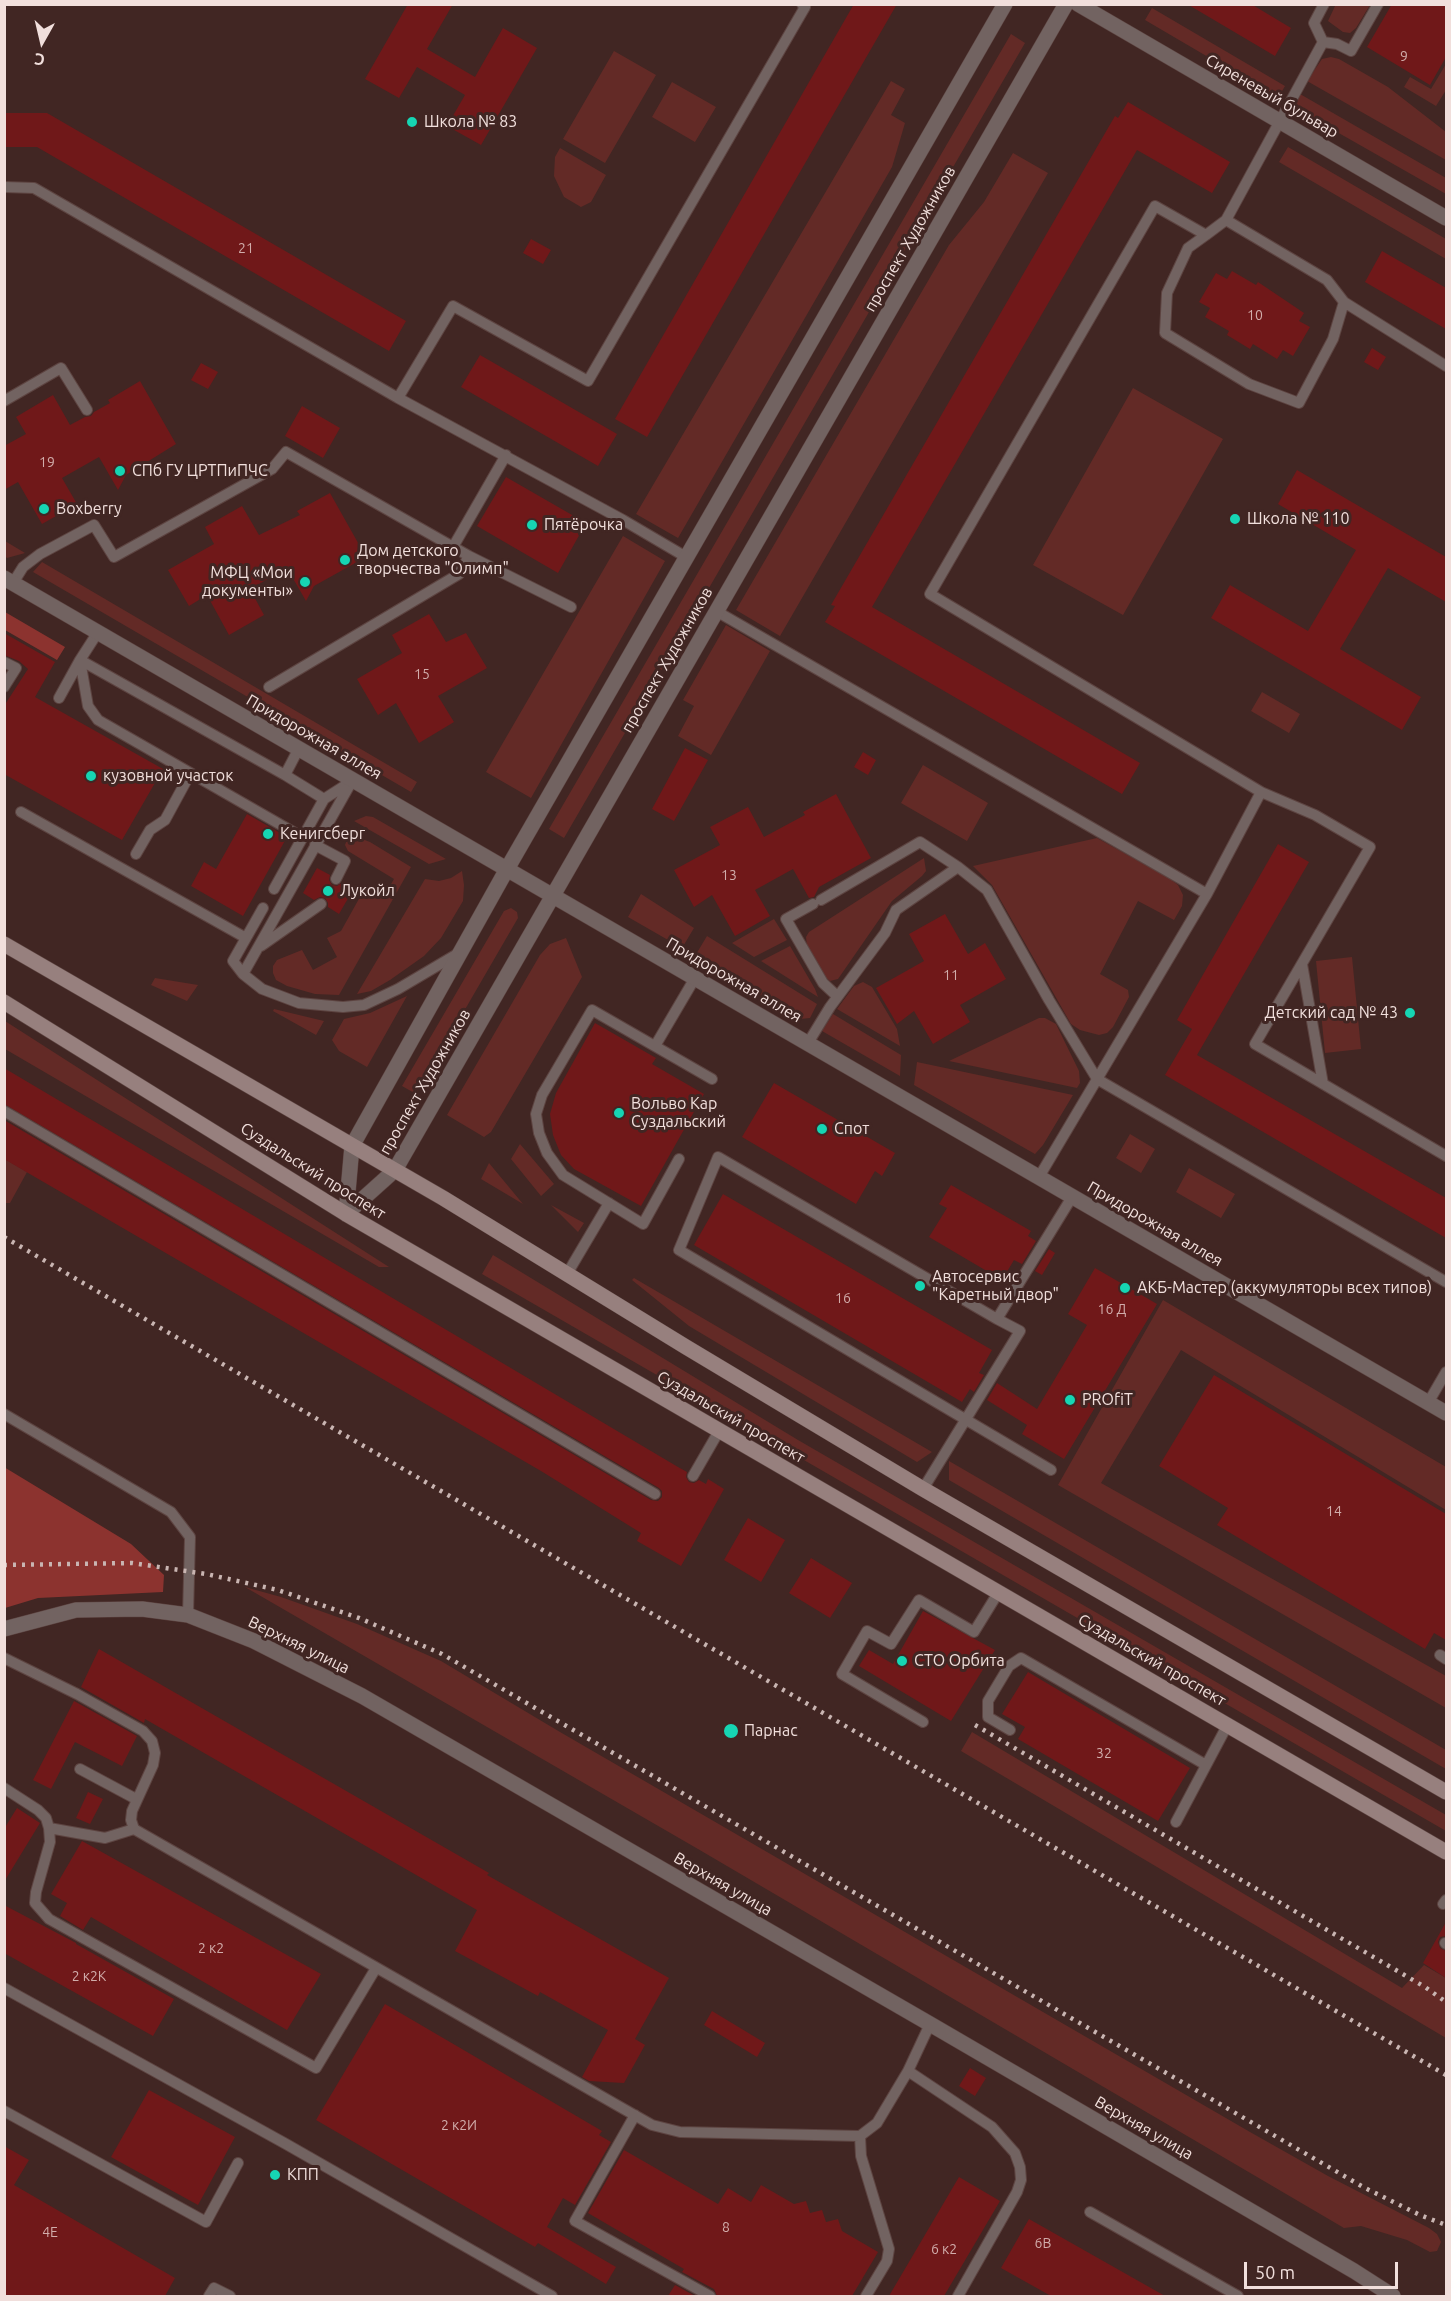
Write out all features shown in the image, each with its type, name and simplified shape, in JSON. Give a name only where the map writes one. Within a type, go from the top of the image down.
[{"type":"main road","name":"Суздальский проспект","points":[[4,944],[395,1170],[923,1489],[1446,1792]]},
{"type":"main road","name":"Суздальский проспект","points":[[4,1002],[346,1214],[1446,1852]]},
{"type":"street","name":"проспект Художников","points":[[346,1214],[352,1146],[507,869],[1005,4]]},
{"type":"street","name":"проспект Художников","points":[[346,1214],[395,1170],[1066,4]]},
{"type":"street","name":"Сиреневый бульвар","points":[[1078,4],[1446,218]]},
{"type":"street","name":"Придорожная аллея","points":[[9,580],[352,781],[417,816],[1446,1413]]},
{"type":"street","name":"Верхняя улица","points":[[4,1629],[76,1610],[142,1609],[188,1615],[254,1641],[362,1696],[930,2024],[1354,2271],[1393,2296]]},
{"type":"lane","points":[[398,398],[453,306],[588,381],[805,7],[802,4]]},
{"type":"lane","points":[[1323,42],[1314,23],[1324,4]]},
{"type":"lane","points":[[1323,42],[1337,44],[1351,51],[1378,4]]},
{"type":"lane","points":[[1323,42],[1226,219],[1188,248],[1167,293],[1165,333],[1249,384],[1299,403],[1333,339],[1344,302]]},
{"type":"lane","points":[[4,187],[34,188],[398,398],[506,455],[686,557]]},
{"type":"lane","points":[[1206,235],[1155,206],[930,594],[1262,792],[1315,815],[1370,847],[1255,1044],[1446,1156]]},
{"type":"lane","points":[[1226,219],[1327,280],[1344,302],[1446,366]]},
{"type":"lane","points":[[4,401],[61,368],[87,410]]},
{"type":"lane","points":[[9,580],[40,554],[94,525],[114,557],[272,469],[286,452],[469,556],[571,607]]},
{"type":"lane","points":[[453,547],[506,455]]},
{"type":"lane","points":[[269,687],[459,574],[469,556]]},
{"type":"lane","points":[[716,611],[1207,894]]},
{"type":"lane","points":[[59,698],[98,632]]},
{"type":"lane","points":[[81,660],[88,706],[98,720],[302,837]]},
{"type":"lane","points":[[81,660],[324,799]]},
{"type":"lane","points":[[4,662],[16,668],[4,687]]},
{"type":"lane","points":[[285,775],[299,748]]},
{"type":"lane","points":[[136,854],[150,830],[165,820],[190,774]]},
{"type":"lane","points":[[274,889],[324,799],[352,781]]},
{"type":"lane","points":[[243,974],[352,781]]},
{"type":"lane","points":[[1040,1177],[1207,894],[1262,792]]},
{"type":"lane","points":[[21,812],[246,938]]},
{"type":"lane","points":[[837,996],[823,983],[786,919],[920,842],[958,867],[987,891],[1097,1080],[1446,1282]]},
{"type":"lane","points":[[315,845],[345,861],[336,879]]},
{"type":"lane","points":[[808,1043],[837,996],[885,933],[896,910],[958,867]]},
{"type":"lane","points":[[258,948],[321,904]]},
{"type":"lane","points":[[263,909],[233,962],[243,974],[262,989],[299,1003],[343,1007],[364,1005],[398,990],[462,951]]},
{"type":"lane","points":[[1302,964],[1323,1084]]},
{"type":"lane","points":[[655,1046],[695,978]]},
{"type":"lane","points":[[679,1159],[643,1224],[563,1175],[547,1154],[539,1133],[536,1114],[542,1095],[592,1010],[712,1079]]},
{"type":"lane","points":[[4,1111],[655,1494]]},
{"type":"lane","points":[[923,1489],[966,1419],[1020,1331],[718,1157],[679,1250],[966,1419],[1051,1470]]},
{"type":"lane","points":[[997,1319],[1072,1197]]},
{"type":"lane","points":[[567,1274],[609,1203]]},
{"type":"lane","points":[[1428,1403],[1446,1372]]},
{"type":"lane","points":[[4,1414],[171,1512],[190,1537],[188,1615]]},
{"type":"lane","points":[[693,1476],[719,1431]]},
{"type":"lane","points":[[923,1722],[842,1674],[867,1631],[891,1644],[919,1600],[974,1632],[998,1593]]},
{"type":"lane","points":[[4,1658],[143,1731],[152,1741],[155,1753],[153,1765],[136,1799],[131,1820],[134,1829],[652,2125],[680,2132],[860,2136],[877,2123],[908,2071],[930,2024]]},
{"type":"lane","points":[[1010,1730],[988,1717],[988,1701],[1009,1666],[1021,1658],[1206,1765]]},
{"type":"lane","points":[[1176,1822],[1228,1724]]},
{"type":"lane","points":[[80,1769],[136,1799]]},
{"type":"lane","points":[[4,1788],[38,1810],[46,1818],[50,1828],[50,1842],[35,1902],[49,1919],[316,2068],[376,1968]]},
{"type":"lane","points":[[50,1828],[105,1838],[134,1829]]},
{"type":"lane","points":[[4,1988],[276,2138],[552,2296]]},
{"type":"lane","points":[[908,2071],[992,2127],[1015,2153],[1020,2167],[1021,2180],[1017,2192],[958,2296]]},
{"type":"lane","points":[[4,2110],[206,2222],[238,2163]]},
{"type":"lane","points":[[634,2115],[575,2221],[710,2296]]},
{"type":"lane","points":[[860,2136],[861,2156],[889,2249],[887,2261],[866,2296]]},
{"type":"lane","points":[[1090,2212],[1238,2296]]},
{"type":"lane","points":[[210,2296],[214,2288],[230,2296]]},
{"type":"shaded area","points":[[1336,4],[1370,5],[1356,28],[1350,33],[1343,32],[1328,21]]},
{"type":"shaded area","points":[[1152,8],[1285,86],[1278,98],[1145,20]]},
{"type":"shaded area","points":[[1011,34],[1025,43],[564,838],[549,829]]},
{"type":"shaded area","points":[[614,51],[656,75],[605,163],[563,139]]},
{"type":"shaded area","points":[[1331,57],[1339,59],[1388,87],[1446,132],[1446,160],[1307,81],[1322,59]]},
{"type":"shaded area","points":[[1446,64],[1446,90],[1436,106],[1404,87],[1410,77],[1431,89]]},
{"type":"shaded area","points":[[891,81],[905,89],[891,115],[905,123],[892,167],[678,538],[636,514]]},
{"type":"shaded area","points":[[672,82],[716,107],[695,142],[652,117]]},
{"type":"shaded area","points":[[1300,94],[1446,178],[1446,194],[1293,107]]},
{"type":"shaded area","points":[[1288,147],[1446,239],[1446,259],[1279,162]]},
{"type":"shaded area","points":[[560,148],[606,175],[591,202],[581,207],[564,197],[554,176],[555,157]]},
{"type":"shaded area","points":[[1013,153],[1048,173],[780,636],[736,610],[949,245],[984,202]]},
{"type":"shaded area","points":[[1133,388],[1223,439],[1123,615],[1033,565]]},
{"type":"shaded area","points":[[623,536],[665,561],[531,798],[486,772]]},
{"type":"shaded area","points":[[5,541],[25,553],[7,558]]},
{"type":"shaded area","points":[[42,562],[417,782],[411,792],[33,572]]},
{"type":"shaded area","points":[[5,612],[65,647],[57,660],[5,630]]},
{"type":"shaded area","points":[[726,625],[770,651],[711,755],[678,736],[694,706],[683,700]]},
{"type":"shaded area","points":[[1262,692],[1300,714],[1289,733],[1251,711]]},
{"type":"shaded area","points":[[923,765],[988,803],[967,841],[901,803]]},
{"type":"shaded area","points":[[366,816],[373,817],[446,859],[429,864],[354,821]]},
{"type":"shaded area","points":[[354,836],[370,842],[411,867],[339,995],[315,994],[287,986],[276,980],[273,973],[273,966],[277,960],[302,950],[313,970],[337,957],[327,938],[341,931],[365,888],[383,898],[394,879],[348,851],[345,845],[348,837]]},
{"type":"shaded area","points":[[1097,838],[1169,878],[1178,885],[1183,895],[1182,906],[1174,920],[1138,901],[1100,974],[1128,990],[1129,997],[1113,1027],[1107,1033],[1099,1035],[1080,1030],[1071,1024],[992,885],[973,866]]},
{"type":"shaded area","points":[[924,858],[926,871],[892,901],[838,979],[830,981],[826,978],[807,947],[806,937],[809,932]]},
{"type":"shaded area","points":[[462,871],[463,901],[441,938],[424,956],[390,980],[371,991],[357,994],[425,879],[439,881],[451,878]]},
{"type":"shaded area","points":[[641,894],[694,928],[682,948],[628,917]]},
{"type":"shaded area","points":[[511,908],[517,912],[518,918],[416,1094],[402,1086],[504,911]]},
{"type":"shaded area","points":[[774,919],[787,940],[754,957],[732,943]]},
{"type":"shaded area","points":[[707,936],[817,1004],[810,1018],[800,1019],[695,956]]},
{"type":"shaded area","points":[[566,938],[582,977],[491,1132],[484,1137],[447,1115],[540,955],[550,944]]},
{"type":"shaded area","points":[[790,946],[815,989],[818,997],[761,961]]},
{"type":"shaded area","points":[[1352,957],[1361,1049],[1325,1053],[1316,961]]},
{"type":"shaded area","points":[[155,978],[198,985],[187,1001],[151,985]]},
{"type":"shaded area","points":[[863,982],[872,987],[897,1029],[900,1046],[837,1009],[854,986]]},
{"type":"shaded area","points":[[407,996],[367,1067],[339,1051],[332,1040],[344,1019],[370,1013]]},
{"type":"shaded area","points":[[274,1009],[324,1021],[316,1035],[273,1011]]},
{"type":"shaded area","points":[[833,1014],[901,1055],[900,1076],[822,1031]]},
{"type":"shaded area","points":[[1039,1018],[1045,1018],[1056,1024],[1079,1071],[1080,1083],[1077,1088],[949,1061]]},
{"type":"shaded area","points":[[5,1021],[389,1267],[379,1267],[5,1049]]},
{"type":"shaded area","points":[[917,1062],[1073,1095],[1043,1145],[1035,1154],[914,1085]]},
{"type":"shaded area","points":[[1130,1134],[1155,1149],[1141,1173],[1116,1158]]},
{"type":"shaded area","points":[[520,1144],[554,1184],[541,1196],[511,1159]]},
{"type":"shaded area","points":[[5,1159],[27,1172],[10,1203],[5,1203]]},
{"type":"shaded area","points":[[489,1163],[523,1204],[481,1179]]},
{"type":"shaded area","points":[[1189,1168],[1235,1194],[1221,1218],[1176,1192]]},
{"type":"shaded area","points":[[551,1205],[584,1223],[578,1232]]},
{"type":"shaded area","points":[[493,1255],[798,1440],[1446,1815],[1446,1831],[482,1274]]},
{"type":"shaded area","points":[[634,1278],[932,1452],[917,1462],[689,1326],[632,1280]]},
{"type":"shaded area","points":[[1163,1300],[1446,1467],[1446,1510],[1181,1350],[1101,1483],[1446,1676],[1446,1708],[1058,1485]]},
{"type":"shaded area","points":[[949,1461],[1446,1750],[1446,1769],[949,1480]]},
{"type":"shaded area","points":[[4,1467],[131,1544],[164,1575],[163,1592],[38,1598],[5,1608]]},
{"type":"shaded area","points":[[245,1587],[357,1624],[441,1661],[1250,2132],[1328,2176],[1429,2228],[1437,2234],[1441,2242],[1437,2251],[1430,2252],[1407,2240],[1361,2226],[1344,2228],[698,1849]]},
{"type":"shaded area","points":[[972,1732],[1402,1988],[1424,1965],[1446,1978],[1446,2038],[961,1751]]},
{"type":"building","points":[[408,4],[453,4],[427,49],[475,77],[503,28],[537,48],[481,145],[447,126],[465,95],[417,67],[399,98],[365,79]]},
{"type":"building","points":[[854,4],[897,4],[647,437],[615,419]]},
{"type":"building","points":[[1187,4],[1251,4],[1291,28],[1275,56]]},
{"type":"building","points":[[1392,4],[1446,4],[1446,57],[1430,85],[1367,47]]},
{"type":"building","points":[[1128,102],[1230,162],[1212,193],[1137,150],[872,607],[1140,763],[1122,794],[825,622],[835,606],[831,605],[1115,116],[1118,118]]},
{"type":"building","points":[[4,113],[47,113],[406,321],[389,351],[37,147],[4,147]]},
{"type":"building","points":[[531,239],[551,250],[543,264],[523,253]]},
{"type":"building","points":[[1382,251],[1446,288],[1446,329],[1365,282]]},
{"type":"building","points":[[1232,271],[1256,285],[1258,282],[1304,313],[1299,321],[1310,327],[1293,356],[1283,350],[1277,359],[1253,344],[1250,349],[1227,335],[1229,331],[1205,317],[1210,308],[1199,302],[1216,273],[1227,279]]},
{"type":"building","points":[[1372,348],[1386,357],[1378,370],[1364,362]]},
{"type":"building","points":[[480,355],[617,434],[598,466],[461,387]]},
{"type":"building","points":[[201,363],[218,372],[208,389],[191,380]]},
{"type":"building","points":[[140,381],[176,444],[126,475],[118,490],[99,457],[62,478],[77,504],[42,524],[18,482],[4,490],[4,446],[26,434],[16,417],[53,395],[70,425],[91,416],[110,403],[108,400]]},
{"type":"building","points":[[302,406],[340,428],[323,458],[285,436]]},
{"type":"building","points":[[1297,470],[1446,557],[1446,602],[1388,568],[1340,649],[1421,697],[1402,730],[1211,618],[1230,585],[1308,631],[1356,550],[1278,504]]},
{"type":"building","name":"Пятёрочка","points":[[506,477],[586,523],[558,573],[477,526]]},
{"type":"building","points":[[330,493],[366,557],[314,586],[306,601],[287,568],[250,589],[264,615],[229,635],[207,595],[189,606],[168,570],[214,544],[205,527],[242,506],[259,535],[300,515],[297,511]]},
{"type":"building","points":[[429,614],[446,642],[466,633],[487,668],[438,696],[454,722],[419,743],[396,703],[378,715],[357,679],[402,653],[392,635]]},
{"type":"building","name":"кузовной участок","points":[[4,633],[55,662],[35,697],[163,769],[122,840],[4,774],[4,706],[28,669],[19,661],[4,655]]},
{"type":"building","points":[[685,748],[708,760],[674,821],[652,809]]},
{"type":"building","points":[[863,752],[876,760],[868,775],[854,767]]},
{"type":"building","points":[[836,794],[871,858],[819,887],[814,897],[809,898],[793,869],[755,890],[770,916],[735,936],[712,895],[694,907],[674,870],[720,845],[710,827],[748,807],[764,837],[805,815],[803,812]]},
{"type":"building","points":[[247,814],[287,837],[243,916],[191,886],[204,862],[216,869]]},
{"type":"building","points":[[1278,844],[1309,862],[1197,1055],[1446,1198],[1446,1238],[1165,1075],[1192,1029],[1177,1020]]},
{"type":"building","name":"Лукойл","points":[[317,868],[330,875],[329,880],[332,885],[337,886],[343,882],[354,888],[339,914],[328,907],[325,898],[320,897],[314,900],[303,893]]},
{"type":"building","points":[[945,914],[968,954],[985,943],[1006,979],[960,1005],[970,1022],[933,1044],[914,1011],[897,1024],[876,988],[924,961],[909,934]]},
{"type":"building","points":[[595,1023],[656,1058],[652,1064],[704,1094],[641,1206],[574,1169],[561,1155],[553,1135],[550,1114],[556,1093]]},
{"type":"building","points":[[4,1068],[687,1472],[686,1477],[689,1482],[694,1483],[699,1480],[706,1484],[708,1479],[724,1489],[681,1566],[637,1541],[641,1533],[541,1471],[4,1159],[4,1120],[651,1500],[658,1501],[662,1497],[662,1491],[659,1488],[4,1104]]},
{"type":"building","points":[[774,1083],[895,1153],[882,1176],[875,1171],[856,1204],[742,1137]]},
{"type":"building","points":[[951,1185],[1031,1231],[1028,1236],[1036,1241],[1022,1264],[1014,1260],[1002,1280],[929,1237],[947,1208],[939,1204]]},
{"type":"building","points":[[723,1194],[992,1350],[979,1373],[984,1375],[974,1392],[970,1389],[962,1402],[694,1245]]},
{"type":"building","points":[[1049,1249],[1055,1253],[1042,1275],[1035,1271]]},
{"type":"building","points":[[1095,1268],[1157,1304],[1064,1459],[1022,1434],[1027,1425],[987,1400],[997,1383],[1037,1409],[1087,1325],[1068,1314]]},
{"type":"building","points":[[1214,1375],[1446,1514],[1446,1640],[1434,1633],[1425,1649],[1217,1525],[1228,1508],[1159,1466]]},
{"type":"building","points":[[748,1518],[785,1540],[761,1582],[724,1560]]},
{"type":"building","points":[[811,1558],[852,1583],[830,1618],[789,1593]]},
{"type":"building","points":[[923,1611],[995,1650],[951,1721],[859,1666],[869,1650],[893,1664]]},
{"type":"building","points":[[99,1649],[669,1978],[635,2039],[645,2045],[624,2083],[589,2081],[582,2077],[608,2030],[540,1992],[538,1996],[455,1951],[477,1910],[145,1719],[144,1723],[81,1687]]},
{"type":"building","points":[[1028,1672],[1190,1768],[1158,1821],[1018,1739],[1025,1727],[1002,1714]]},
{"type":"building","points":[[74,1701],[137,1736],[122,1766],[75,1742],[51,1789],[33,1780]]},
{"type":"building","points":[[88,1792],[103,1799],[90,1824],[76,1818]]},
{"type":"building","points":[[17,1808],[40,1823],[4,1882],[4,1829]]},
{"type":"building","points":[[82,1841],[321,1974],[287,2030],[91,1917],[83,1930],[60,1916],[67,1903],[51,1894]]},
{"type":"building","points":[[4,1905],[174,1999],[153,2036],[4,1953]]},
{"type":"building","points":[[1446,1922],[1446,1936],[1440,1937],[1438,1942],[1440,1948],[1446,1951],[1446,1978],[1423,1963]]},
{"type":"building","points":[[385,2004],[602,2131],[599,2135],[611,2142],[575,2205],[563,2198],[547,2227],[616,2267],[606,2284],[538,2243],[535,2247],[316,2120]]},
{"type":"building","points":[[712,2011],[765,2043],[757,2057],[704,2025]]},
{"type":"building","points":[[970,2068],[986,2078],[975,2096],[959,2086]]},
{"type":"building","points":[[149,2090],[235,2137],[198,2205],[111,2157]]},
{"type":"building","points":[[4,2146],[29,2160],[14,2185],[175,2278],[165,2296],[4,2296]]},
{"type":"building","points":[[624,2150],[718,2204],[728,2188],[751,2202],[761,2185],[794,2204],[806,2201],[810,2213],[822,2210],[826,2222],[838,2219],[842,2231],[878,2252],[852,2296],[717,2296],[714,2289],[682,2272],[684,2269],[588,2213]]},
{"type":"building","points":[[959,2177],[1000,2201],[944,2296],[889,2296]]},
{"type":"building","points":[[1029,2219],[1165,2296],[1051,2296],[1001,2268]]},
{"type":"building","points":[[675,2285],[695,2296],[668,2296]]},
{"type":"railway","points":[[4,1237],[1446,2075]]},
{"type":"railway","points":[[4,1565],[132,1563],[206,1574],[278,1590],[359,1618],[442,1654],[1365,2188],[1446,2225]]},
{"type":"railway","points":[[975,1725],[1425,1987],[1446,2002]]},
{"type":"place","name":"Школа № 83","points":[[412,122]]},
{"type":"place","name":"СПб ГУ ЦРТПиПЧС","points":[[120,471]]},
{"type":"place","name":"Boxberry","points":[[44,509]]},
{"type":"place","name":"Школа № 110","points":[[1235,519]]},
{"type":"place","name":"Пятёрочка","points":[[532,525]]},
{"type":"place","name":"Дом детского творчества \"Олимп\"","points":[[345,560]]},
{"type":"place","name":"МФЦ «Мои документы»","points":[[305,582]]},
{"type":"place","name":"кузовной участок","points":[[91,776]]},
{"type":"place","name":"Кенигсберг","points":[[268,834]]},
{"type":"place","name":"Лукойл","points":[[328,891]]},
{"type":"place","name":"Детский сад № 43","points":[[1410,1013]]},
{"type":"place","name":"Вольво Кар Суздальский","points":[[619,1113]]},
{"type":"place","name":"Спот","points":[[822,1129]]},
{"type":"place","name":"Автосервис \"Каретный двор\"","points":[[920,1286]]},
{"type":"place","name":"АКБ-Мастер (аккумуляторы всех типов)","points":[[1125,1288]]},
{"type":"place","name":"PROfiT","points":[[1070,1400]]},
{"type":"place","name":"СТО Орбита","points":[[902,1661]]},
{"type":"place","name":"Парнас","points":[[731,1731]]},
{"type":"place","name":"КПП","points":[[275,2175]]}]
